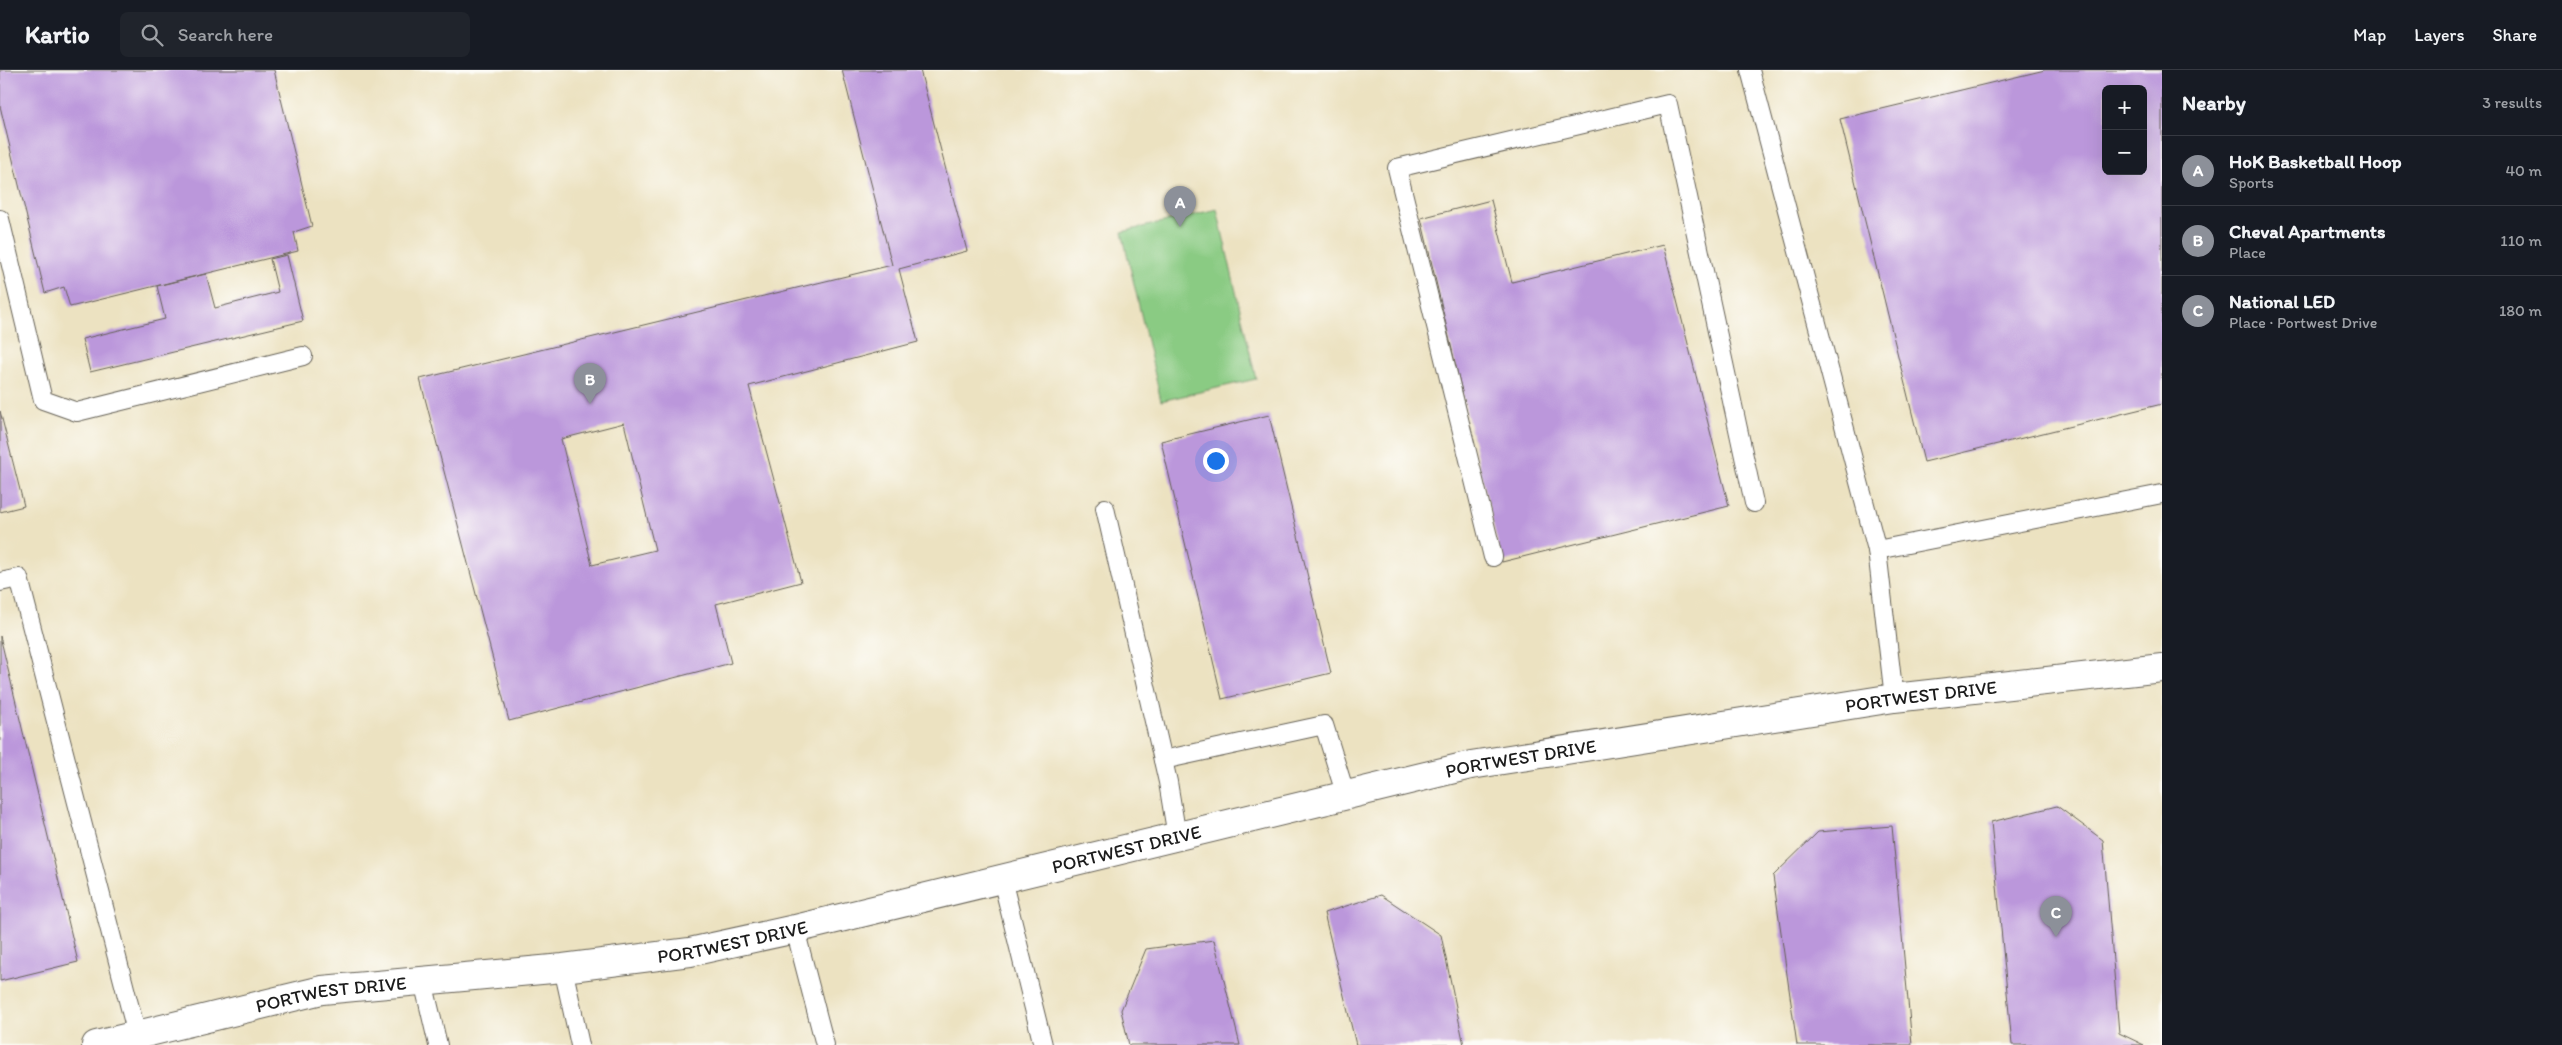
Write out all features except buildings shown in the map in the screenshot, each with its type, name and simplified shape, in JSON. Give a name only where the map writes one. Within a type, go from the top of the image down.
[{"type":"street","name":"PORTWEST DRIVE","points":[[96,1045],[322,990],[563,968],[690,952],[795,930],[1471,765],[1894,698],[2162,668]]},
{"type":"lane","points":[[1750,70],[1878,550],[1894,698]]},
{"type":"lane","points":[[1493,557],[1397,168],[1668,104],[1754,503]]},
{"type":"lane","points":[[0,219],[43,400],[77,412],[303,356]]},
{"type":"lane","points":[[1878,550],[2162,494]]},
{"type":"lane","points":[[1105,508],[1163,760],[1177,837]]},
{"type":"lane","points":[[0,582],[18,578],[137,1035]]},
{"type":"lane","points":[[1163,760],[1324,725],[1346,796]]},
{"type":"lane","points":[[1002,879],[1043,1045]]},
{"type":"lane","points":[[795,930],[825,1045]]},
{"type":"lane","points":[[563,968],[580,1045]]},
{"type":"lane","points":[[423,981],[438,1045]]},
{"type":"green space","points":[[1217,209],[1256,379],[1161,401],[1122,232]]},
{"type":"place","name":"HoK Basketball Hoop","points":[[1180,227]]},
{"type":"place","name":"Cheval Apartments","points":[[590,404]]},
{"type":"place","name":"National LED","points":[[2056,937]]}]
